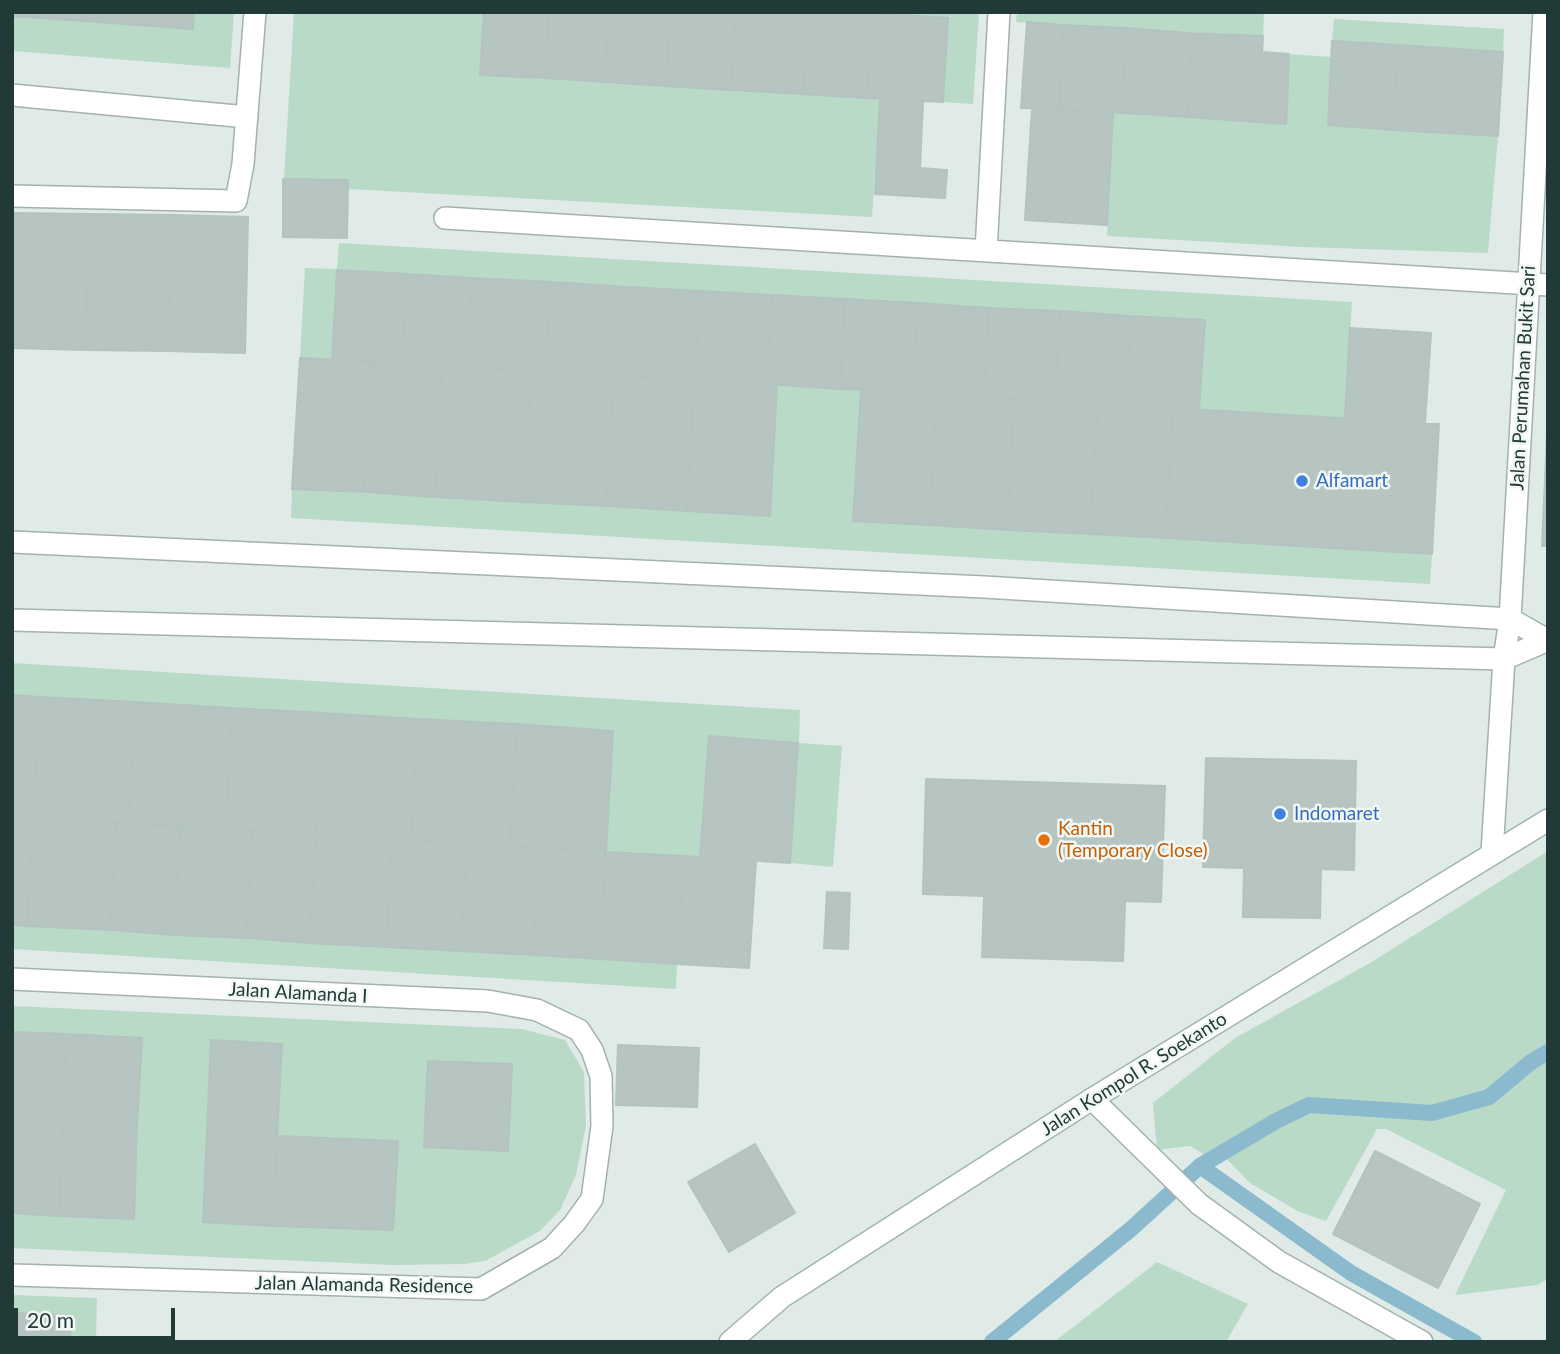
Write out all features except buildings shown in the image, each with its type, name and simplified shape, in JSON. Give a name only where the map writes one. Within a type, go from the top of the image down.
[{"type":"street","points":[[12,196],[236,201],[247,117],[255,12]]},
{"type":"street","points":[[986,251],[999,12]]},
{"type":"street","name":"Jalan Perumahan Bukit Sari","points":[[1492,853],[1504,659],[1510,618],[1538,285],[1544,12]]},
{"type":"street","points":[[12,95],[247,117]]},
{"type":"street","points":[[445,218],[1538,285]]},
{"type":"street","points":[[12,542],[984,587],[1510,618],[1547,640]]},
{"type":"street","points":[[12,620],[1504,659],[1547,640]]},
{"type":"street","name":"Jalan Kompol R. Soekanto","points":[[730,1342],[782,1297],[1093,1099],[1548,820]]},
{"type":"street","name":"Jalan Alamanda I","points":[[12,979],[488,1001],[537,1010],[579,1030]]},
{"type":"street","name":"Jalan Alamanda Residence","points":[[12,1275],[481,1289],[552,1248],[592,1199],[603,1126],[601,1076],[592,1050],[579,1030]]},
{"type":"street","points":[[1093,1099],[1199,1204],[1279,1262],[1422,1342]]},
{"type":"green space","points":[[12,12],[13,16],[192,29],[194,12],[234,12],[230,68],[12,51]]},
{"type":"green space","points":[[294,12],[484,12],[481,75],[880,99],[872,217],[348,189],[347,180],[284,179]]},
{"type":"green space","points":[[856,12],[979,12],[973,104],[943,102],[948,18]]},
{"type":"green space","points":[[1017,12],[1264,14],[1263,36],[1016,22]]},
{"type":"green space","points":[[1334,19],[1504,29],[1503,52],[1332,41]]},
{"type":"green space","points":[[1289,54],[1331,57],[1328,125],[1498,136],[1488,253],[1302,247],[1107,236],[1113,113],[1257,122],[1287,108]]},
{"type":"green space","points":[[339,243],[1352,302],[1345,418],[1199,409],[1204,320],[337,270],[332,360],[300,358],[305,268],[337,269]]},
{"type":"green space","points":[[777,385],[861,390],[853,521],[1432,554],[1430,584],[291,518],[292,489],[770,516]]},
{"type":"green space","points":[[12,663],[800,710],[799,743],[842,746],[833,867],[790,863],[798,743],[709,736],[700,857],[606,852],[613,731],[12,695]]},
{"type":"green space","points":[[1548,851],[1548,1279],[1537,1285],[1455,1295],[1506,1190],[1386,1129],[1377,1129],[1326,1221],[1299,1212],[1250,1183],[1218,1150],[1207,1156],[1190,1146],[1157,1150],[1153,1103],[1235,1038],[1370,963]]},
{"type":"green space","points":[[12,925],[677,964],[676,989],[12,949]]},
{"type":"green space","points":[[12,1006],[522,1029],[565,1040],[584,1072],[586,1126],[576,1175],[560,1210],[540,1231],[485,1261],[464,1264],[392,1265],[12,1248],[12,1213],[134,1219],[142,1038],[12,1032]],"holes":[[[212,1041],[282,1044],[277,1136],[397,1141],[203,1222]],[[428,1061],[511,1065],[508,1151],[424,1147]]]},
{"type":"green space","points":[[1157,1262],[1248,1304],[1226,1342],[1054,1342]]},
{"type":"green space","points":[[12,1295],[97,1298],[96,1342],[70,1342],[70,1315],[12,1313]]},
{"type":"waterway","points":[[992,1342],[1131,1229],[1200,1166],[1276,1121],[1309,1105],[1432,1113],[1489,1097],[1531,1062],[1548,1052]]},
{"type":"waterway","points":[[1200,1166],[1351,1273],[1474,1342]]},
{"type":"place","name":"Alfamart","points":[[1302,481]]},
{"type":"place","name":"Indomaret","points":[[1280,814]]},
{"type":"place","name":"Kantin (Temporary Close)","points":[[1044,840]]}]
